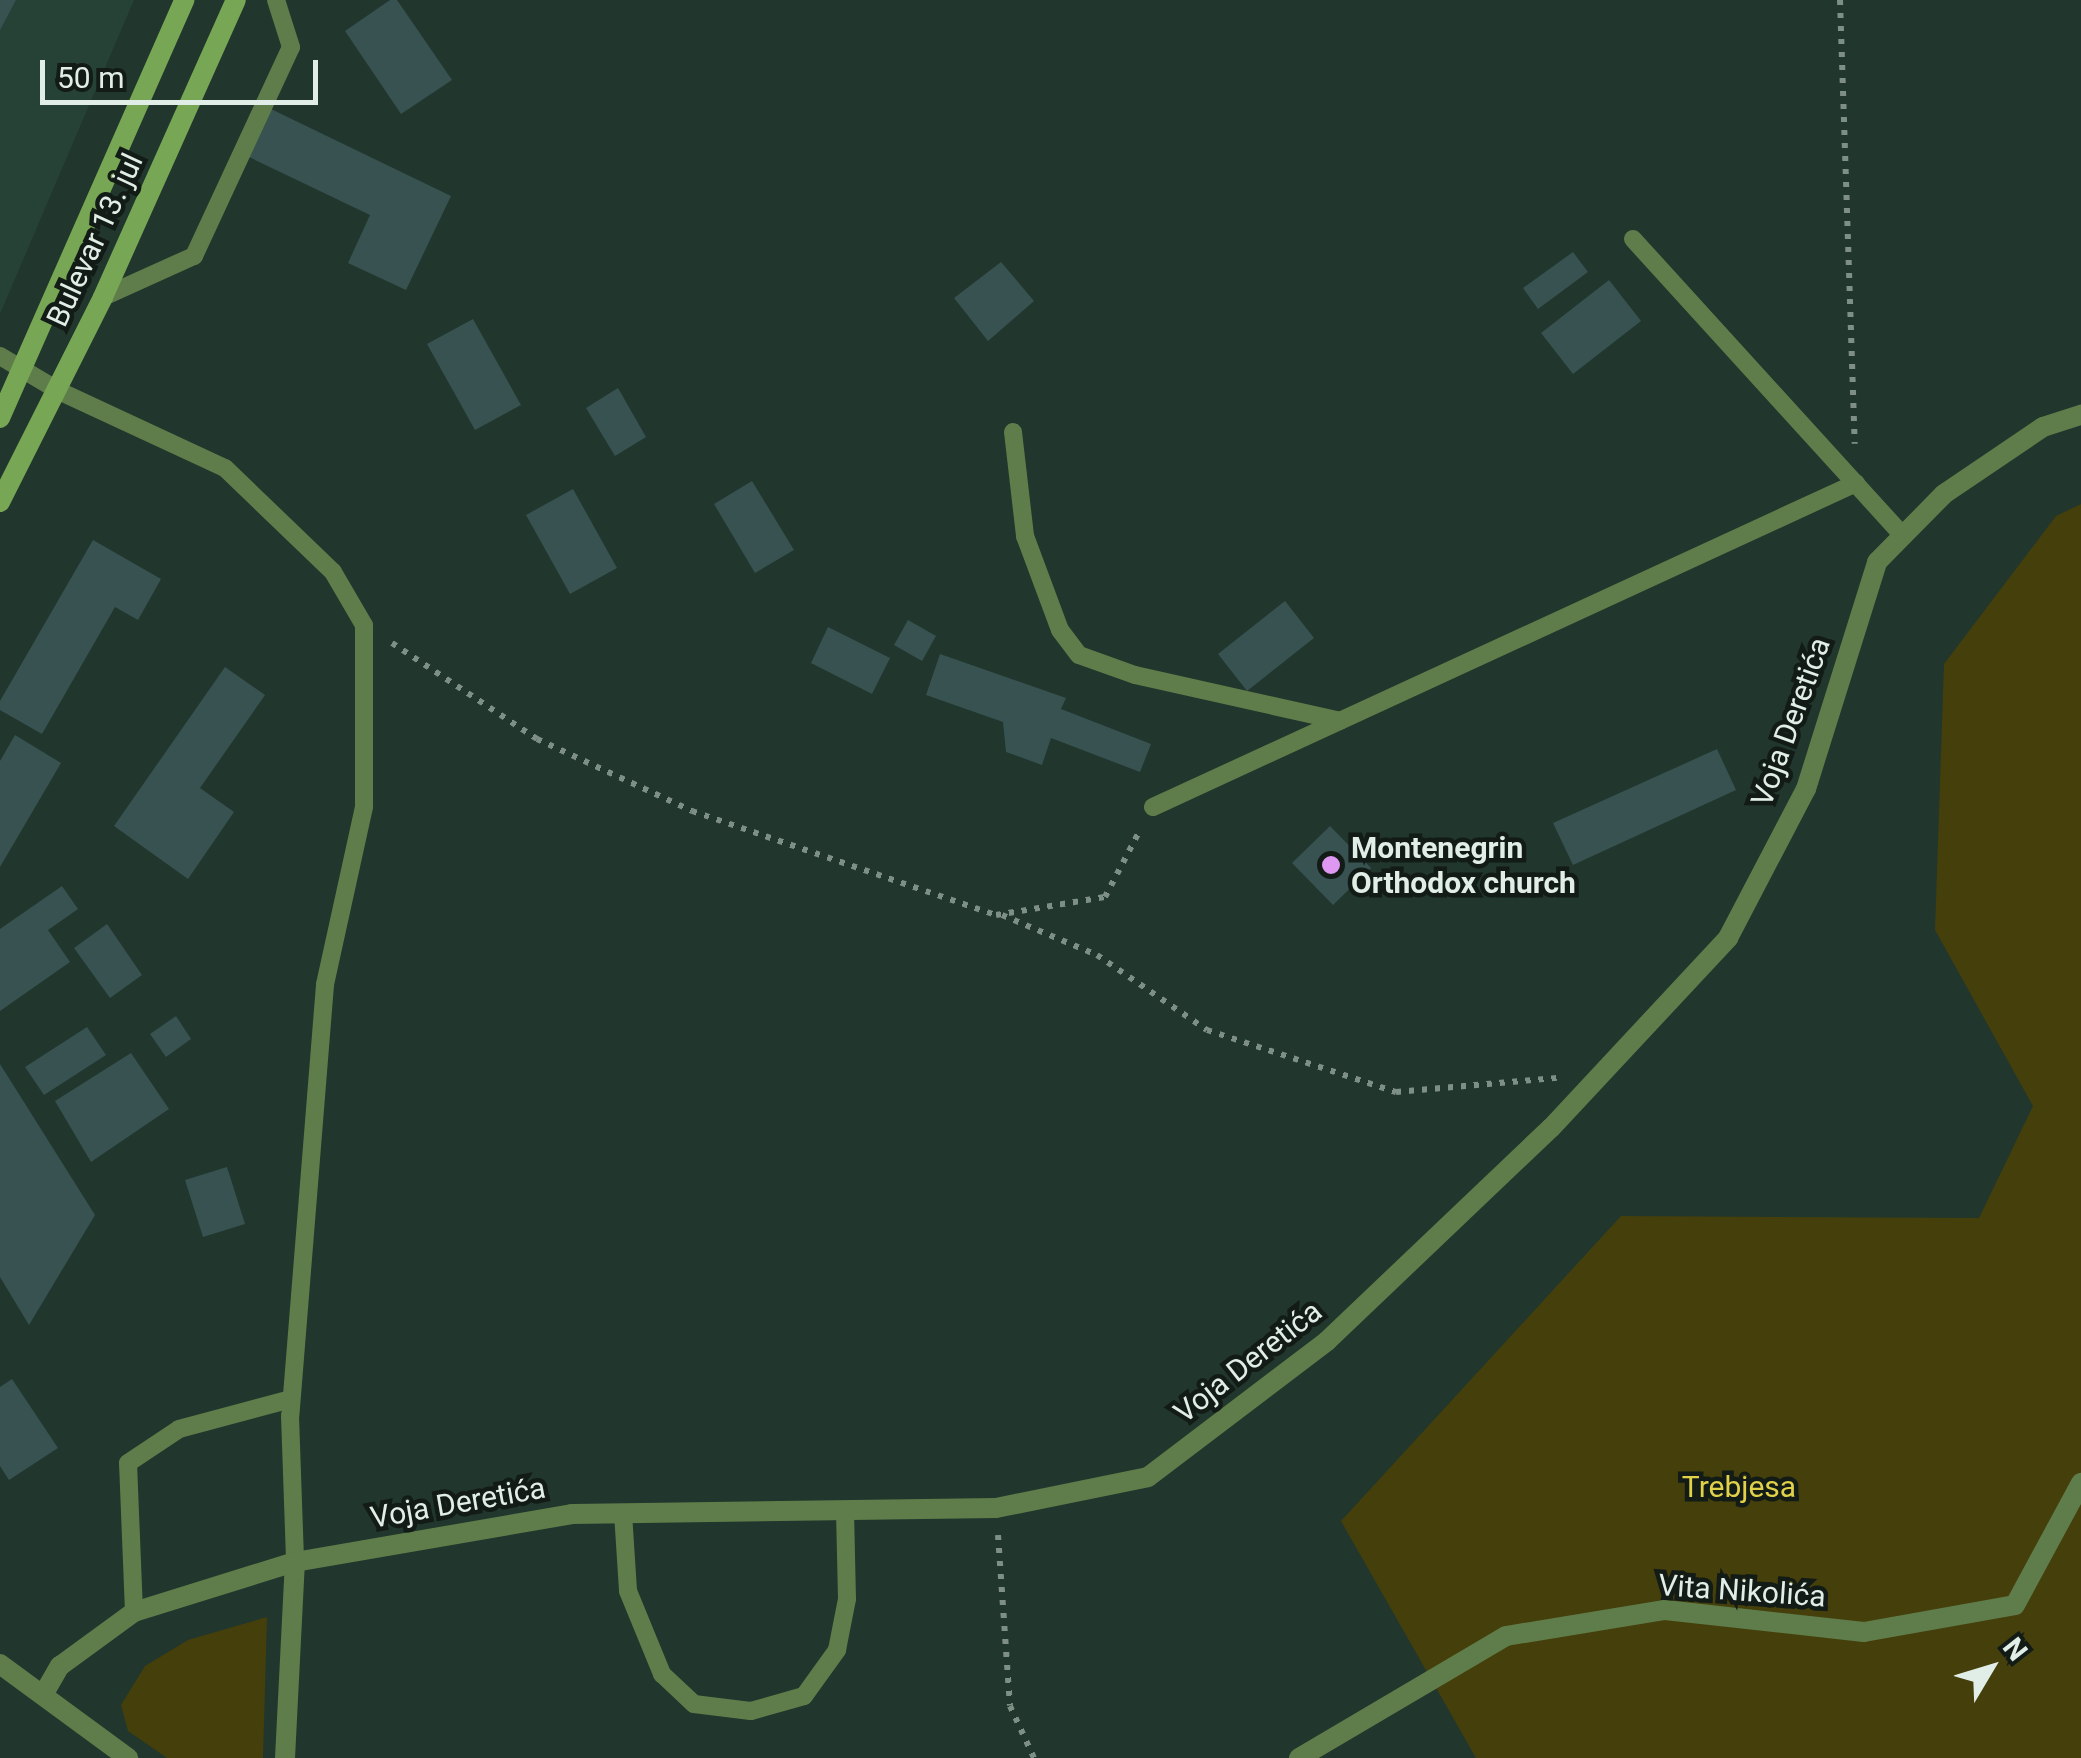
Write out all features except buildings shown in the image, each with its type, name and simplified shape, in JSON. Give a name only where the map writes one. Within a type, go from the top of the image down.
[{"type":"main road","name":"Bulevar 13. jul","points":[[0,418],[184,0]]},
{"type":"main road","name":"Bulevar 13. jul","points":[[0,502],[104,297],[236,0]]},
{"type":"street","name":"Voja Deretića","points":[[43,1695],[60,1666],[134,1612],[295,1562],[572,1514],[996,1508],[1148,1478],[1327,1341],[1563,1116],[1728,938],[1806,788],[1878,562],[1944,494],[2043,427],[2081,415]]},
{"type":"street","name":"Vita Nikolića","points":[[1299,1758],[1506,1636],[1665,1610],[1864,1632],[2015,1605],[2081,1483]]},
{"type":"street","points":[[284,1758],[295,1562]]},
{"type":"street","points":[[0,1664],[128,1758]]},
{"type":"lane","points":[[104,297],[194,256],[292,47],[276,0]]},
{"type":"lane","points":[[1634,239],[1903,536]]},
{"type":"lane","points":[[0,356],[59,391],[225,468],[332,572],[364,625],[364,806],[325,985],[291,1399],[295,1562]]},
{"type":"lane","points":[[1013,432],[1025,536],[1060,630],[1079,655],[1135,675],[1340,721]]},
{"type":"lane","points":[[1152,807],[1856,483]]},
{"type":"lane","points":[[134,1612],[128,1462],[179,1429],[291,1399]]},
{"type":"lane","points":[[623,1514],[628,1592],[662,1674],[694,1704],[751,1711],[804,1696],[838,1650],[847,1599],[845,1510]]},
{"type":"path","points":[[1840,0],[1856,483]]},
{"type":"path","points":[[364,625],[538,739],[692,811],[1000,914],[1098,955],[1207,1030],[1396,1092],[1561,1077]]},
{"type":"path","points":[[1000,914],[1105,896],[1152,807]]},
{"type":"path","points":[[996,1508],[1010,1706],[1034,1758]]},
{"type":"shaded area","points":[[0,0],[134,0],[0,314]]},
{"type":"green space","name":"Trebjesa","points":[[2081,504],[2081,1758],[1476,1758],[1341,1521],[1621,1216],[1979,1218],[2033,1106],[1935,930],[1944,664],[2056,516]]},
{"type":"green space","points":[[267,1617],[263,1758],[167,1758],[128,1731],[121,1705],[145,1666],[188,1640]]},
{"type":"place","name":"Montenegrin Orthodox church","points":[[1331,865]]}]
